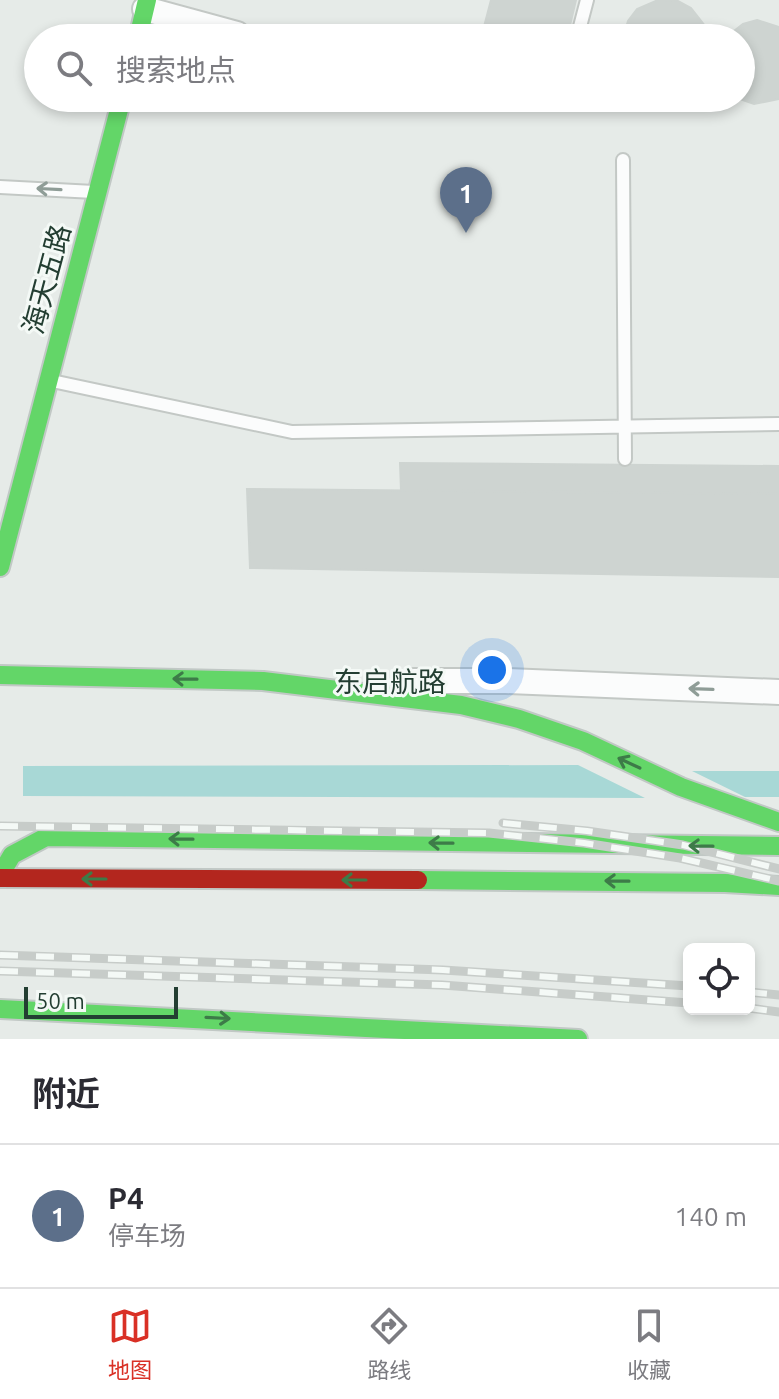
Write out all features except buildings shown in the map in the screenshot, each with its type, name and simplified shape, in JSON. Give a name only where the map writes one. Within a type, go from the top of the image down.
[{"type":"main road","name":"海天五路","points":[[0,567],[118,112]]},
{"type":"main road","name":"东启航路","points":[[0,675],[263,681]]},
{"type":"main road","points":[[263,681],[461,705],[519,719],[583,741],[681,787],[779,822]]},
{"type":"main road","points":[[779,846],[46,837],[12,855],[0,876],[779,886]]},
{"type":"main road","points":[[0,1009],[578,1039]]},
{"type":"street","points":[[146,5],[206,24]]},
{"type":"street","name":"东启航路","points":[[263,681],[506,681],[779,692]]},
{"type":"lane","points":[[581,24],[587,0]]},
{"type":"lane","points":[[623,160],[625,459]]},
{"type":"lane","points":[[0,187],[97,192]]},
{"type":"lane","points":[[49,380],[292,432],[779,424]]},
{"type":"water","points":[[578,765],[645,798],[23,796],[23,766]]},
{"type":"water","points":[[692,771],[779,771],[779,797],[745,797]]},
{"type":"railway","points":[[503,823],[683,845],[779,869]]},
{"type":"railway","points":[[0,826],[489,833],[584,843],[680,858],[779,881]]},
{"type":"railway","points":[[0,955],[443,970],[683,986]]},
{"type":"railway","points":[[0,971],[442,985],[683,1003]]},
{"type":"railway","points":[[755,993],[779,995]]},
{"type":"railway","points":[[755,1009],[779,1012]]},
{"type":"traffic: fast","points":[[141,24],[147,0]]},
{"type":"traffic: fast","points":[[0,567],[118,112]]},
{"type":"traffic: fast","points":[[0,675],[263,681]]},
{"type":"traffic: fast","points":[[263,681],[461,705],[519,719],[583,741],[681,787],[779,822]]},
{"type":"traffic: fast","points":[[0,875],[12,855],[46,837],[779,846]]},
{"type":"traffic: fast","points":[[418,880],[779,886]]},
{"type":"traffic: fast","points":[[0,1009],[578,1039]]},
{"type":"traffic: jam","points":[[0,878],[418,880]]},
{"type":"place","name":"P4","points":[[466,233]]}]
